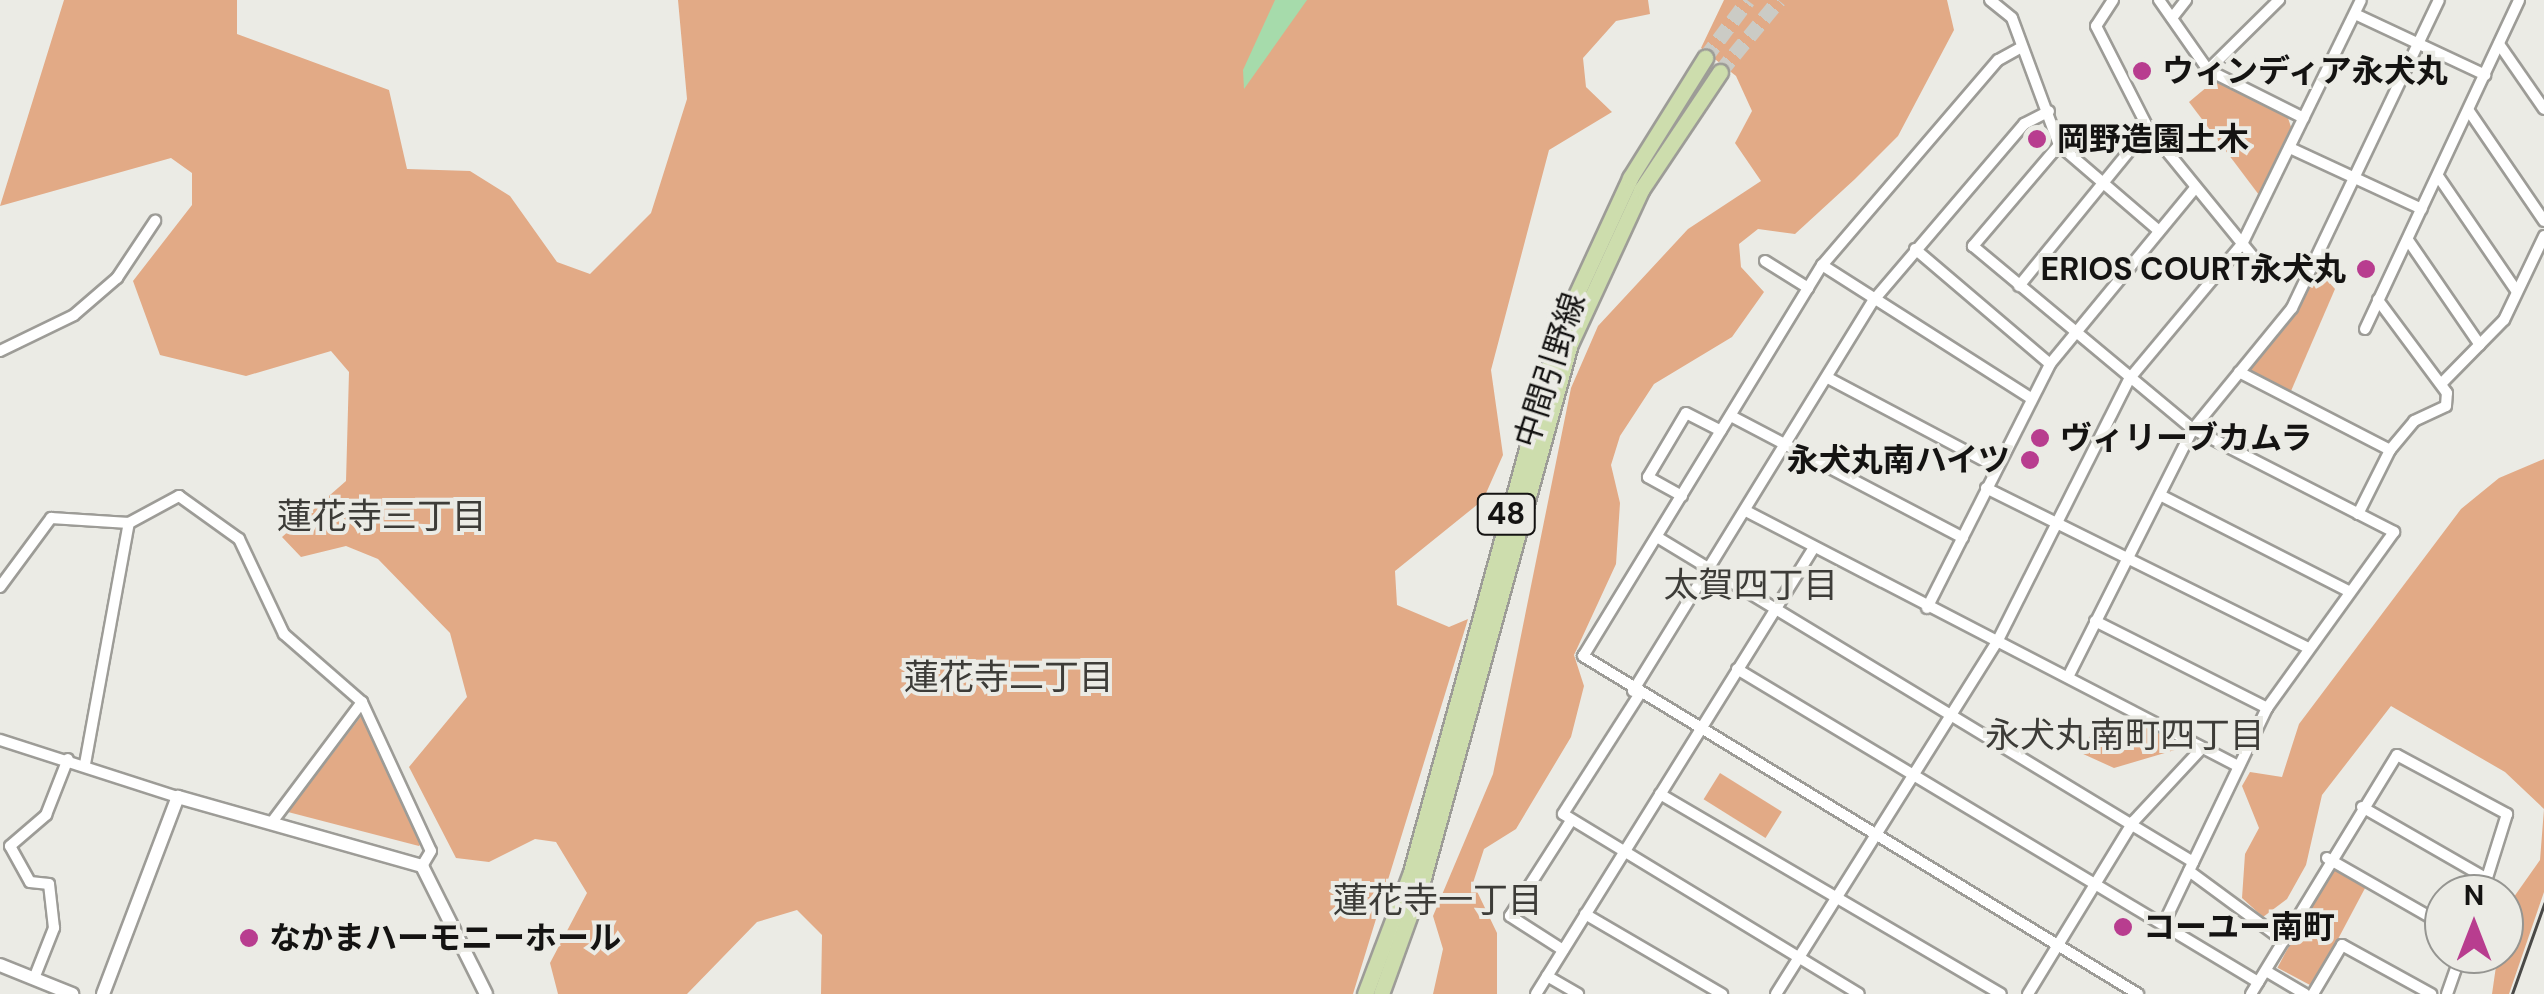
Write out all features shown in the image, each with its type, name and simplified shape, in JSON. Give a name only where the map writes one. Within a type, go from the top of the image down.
[{"type":"main road","name":"中間引野線","points":[[1366,994],[1411,872],[1559,332],[1630,178],[1705,58]]},
{"type":"main road","name":"中間引野線","points":[[1381,994],[1423,878],[1570,344],[1641,190],[1720,72]]},
{"type":"street","points":[[1990,0],[2012,18],[2059,145],[2159,231]]},
{"type":"street","points":[[2113,0],[2096,26],[2148,128],[2267,274]]},
{"type":"street","points":[[2159,0],[2208,70],[2304,118]]},
{"type":"street","points":[[2172,18],[2186,0]]},
{"type":"street","points":[[2208,70],[2278,0]]},
{"type":"street","points":[[1776,994],[1911,773],[1997,642],[2130,378],[2242,244],[2361,0]]},
{"type":"street","points":[[2068,677],[2194,429],[2292,308],[2439,0]]},
{"type":"street","points":[[2364,329],[2520,0]]},
{"type":"street","points":[[2355,14],[2485,75]]},
{"type":"street","points":[[2498,44],[2542,101]]},
{"type":"street","points":[[2020,48],[1998,60],[1822,265],[1583,656],[1636,693],[2138,994]]},
{"type":"street","points":[[1859,994],[1570,822],[1564,814],[1873,302],[2024,124],[2049,111]]},
{"type":"street","points":[[2469,111],[2544,221]]},
{"type":"street","points":[[2020,286],[2148,128]]},
{"type":"street","points":[[2059,145],[1973,246],[2194,429],[2394,532],[2306,647],[2268,708],[2164,923]]},
{"type":"street","points":[[2290,148],[2422,209]]},
{"type":"street","points":[[2438,176],[2517,292]]},
{"type":"street","points":[[1927,608],[2029,397],[2050,364],[2195,188]]},
{"type":"street","points":[[0,351],[74,315],[117,278],[155,221]]},
{"type":"street","points":[[2441,384],[2480,345],[2517,292],[2544,236]]},
{"type":"street","points":[[2408,240],[2480,345]]},
{"type":"street","points":[[1915,249],[2050,364]]},
{"type":"street","points":[[1765,262],[1808,288]]},
{"type":"street","points":[[1822,265],[1873,302],[2029,397]]},
{"type":"street","points":[[2358,514],[2390,450],[2414,421],[2446,406],[2441,384],[2378,300]]},
{"type":"street","points":[[2239,372],[2390,450]]},
{"type":"street","points":[[1828,378],[1996,467]]},
{"type":"street","points":[[1682,496],[1648,476],[1686,413],[1720,432]]},
{"type":"street","points":[[1730,416],[1963,538]]},
{"type":"street","points":[[1986,488],[2306,647]]},
{"type":"street","points":[[2160,495],[2350,592]]},
{"type":"street","points":[[0,587],[51,518],[129,523],[179,496],[226,528],[284,634],[362,702],[431,851],[422,866]]},
{"type":"street","points":[[1746,511],[1813,550],[2238,766]]},
{"type":"street","points":[[85,764],[129,523]]},
{"type":"street","points":[[1657,536],[2133,822],[2284,942]]},
{"type":"street","points":[[1536,994],[1813,550]]},
{"type":"street","points":[[2095,620],[2268,708]]},
{"type":"street","points":[[1736,669],[2258,982]]},
{"type":"street","points":[[272,822],[362,702]]},
{"type":"street","points":[[0,740],[422,866],[486,994]]},
{"type":"street","points":[[2028,994],[2133,822],[2202,748]]},
{"type":"street","points":[[2251,994],[2284,942],[2328,858],[2397,755],[2507,814],[2489,874]]},
{"type":"street","points":[[36,976],[54,928],[49,884],[30,882],[5,845],[46,816],[68,758]]},
{"type":"street","points":[[1660,794],[2001,994]]},
{"type":"street","points":[[102,994],[178,796]]},
{"type":"street","points":[[2362,807],[2478,874]]},
{"type":"street","points":[[1563,950],[1510,916],[1570,822]]},
{"type":"street","points":[[2328,858],[2424,913]]},
{"type":"street","points":[[1585,914],[1722,994]]},
{"type":"street","points":[[2314,994],[2342,945],[2431,994]]},
{"type":"street","points":[[0,964],[72,994]]},
{"type":"street","points":[[2266,971],[2305,994]]},
{"type":"street","points":[[1547,976],[1578,994]]},
{"type":"shaded area","points":[[64,0],[237,0],[237,34],[389,90],[407,169],[470,171],[510,196],[557,262],[590,274],[651,213],[687,99],[678,0],[1648,0],[1650,14],[1616,21],[1583,58],[1586,87],[1612,112],[1549,150],[1491,370],[1503,455],[1483,500],[1395,571],[1397,605],[1449,627],[1468,619],[1353,994],[821,994],[822,935],[797,910],[757,922],[687,994],[558,994],[550,963],[587,893],[556,842],[535,839],[489,862],[456,858],[409,767],[467,697],[450,633],[378,559],[346,546],[301,557],[282,537],[346,481],[349,372],[331,351],[246,376],[160,355],[133,281],[192,205],[192,173],[171,158],[0,206]]},
{"type":"shaded area","points":[[1275,0],[1307,0],[1244,89],[1243,70]]},
{"type":"shaded area","points":[[1724,0],[1947,0],[1954,30],[1898,136],[1855,179],[1795,234],[1758,229],[1739,244],[1741,267],[1764,292],[1732,337],[1654,384],[1620,436],[1611,465],[1620,503],[1616,564],[1574,655],[1584,686],[1571,737],[1516,829],[1484,849],[1473,883],[1497,933],[1497,994],[1433,994],[1443,949],[1433,916],[1493,774],[1571,388],[1598,326],[1688,229],[1761,181],[1735,143],[1752,111],[1736,76],[1701,48]]},
{"type":"shaded area","points":[[2214,81],[2287,115],[2291,127],[2259,195],[2189,102]]},
{"type":"shaded area","points":[[2317,269],[2335,289],[2291,391],[2249,370]]},
{"type":"shaded area","points":[[2544,459],[2544,809],[2505,772],[2391,706],[2322,795],[2306,865],[2287,899],[2263,917],[2242,898],[2245,854],[2259,828],[2242,786],[2250,772],[2282,777],[2299,724],[2461,509],[2499,478]]},
{"type":"shaded area","points":[[362,715],[422,842],[419,846],[288,812]]},
{"type":"shaded area","points":[[2128,718],[2185,747],[2114,768],[2081,753],[2094,729],[2113,740]]},
{"type":"shaded area","points":[[1720,773],[1782,812],[1765,838],[1704,799]]},
{"type":"shaded area","points":[[2544,809],[2544,892],[2524,950],[2524,883],[2540,860]]},
{"type":"shaded area","points":[[2331,867],[2366,886],[2313,986],[2277,968]]},
{"type":"shaded area","points":[[2495,974],[2516,974],[2509,994],[2492,994]]},
{"type":"tunnel","points":[[1705,58],[1748,0]]},
{"type":"tunnel","points":[[1720,72],[1779,0]]},
{"type":"tram line","points":[[2512,994],[2544,904]]},
{"type":"place","name":"ウィンディア永犬丸","points":[[2142,71]]},
{"type":"place","name":"岡野造園土木","points":[[2037,139]]},
{"type":"place","name":"ERIOS COURT永犬丸","points":[[2366,269]]},
{"type":"place","name":"ヴィリーブカムラ","points":[[2040,438]]},
{"type":"place","name":"永犬丸南ハイツ","points":[[2030,460]]},
{"type":"place","name":"コーユー南町","points":[[2123,927]]},
{"type":"place","name":"なかまハーモニーホール","points":[[249,938]]},
{"type":"district","name":"蓮花寺三丁目","points":[[382,516]]},
{"type":"district","name":"太賀四丁目","points":[[1751,585]]},
{"type":"district","name":"蓮花寺二丁目","points":[[1009,677]]},
{"type":"district","name":"永犬丸南町四丁目","points":[[2125,735]]},
{"type":"district","name":"蓮花寺一丁目","points":[[1438,900]]}]
